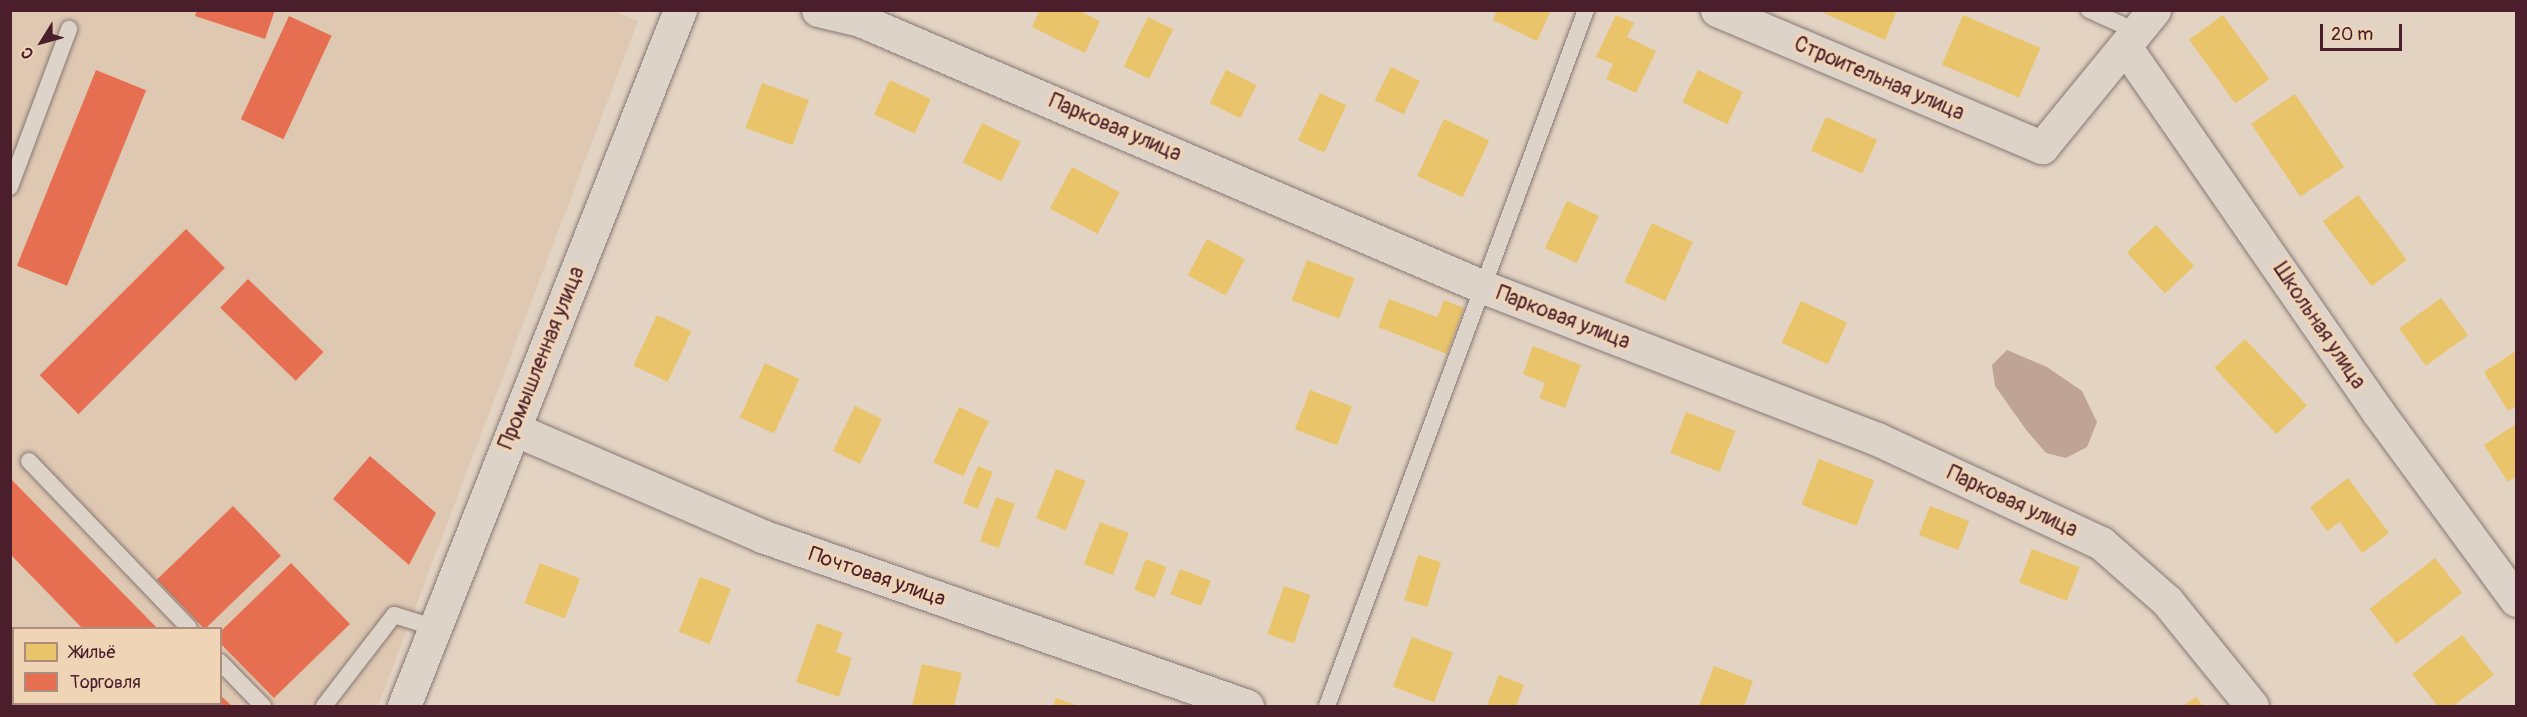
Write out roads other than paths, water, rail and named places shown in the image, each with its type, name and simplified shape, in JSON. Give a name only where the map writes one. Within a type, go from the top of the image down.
[{"type":"street","name":"Промышленная улица","points":[[404,706],[680,10]]},
{"type":"street","name":"Парковая улица","points":[[818,10],[860,20],[1486,288],[1876,439],[2101,543],[2167,601],[2252,706]]},
{"type":"street","name":"Строительная улица","points":[[1717,10],[2042,147],[2139,30]]},
{"type":"street","name":"Школьная улица","points":[[2139,30],[2378,412],[2517,600]]},
{"type":"street","name":"Почтовая улица","points":[[514,429],[762,536],[1247,706]]},
{"type":"lane","points":[[1327,706],[1486,288],[1586,10]]},
{"type":"lane","points":[[2089,10],[2139,30]]},
{"type":"lane","points":[[10,187],[69,29]]},
{"type":"lane","points":[[29,461],[188,627]]},
{"type":"lane","points":[[324,706],[394,615],[436,628]]},
{"type":"lane","points":[[222,664],[263,706]]}]
